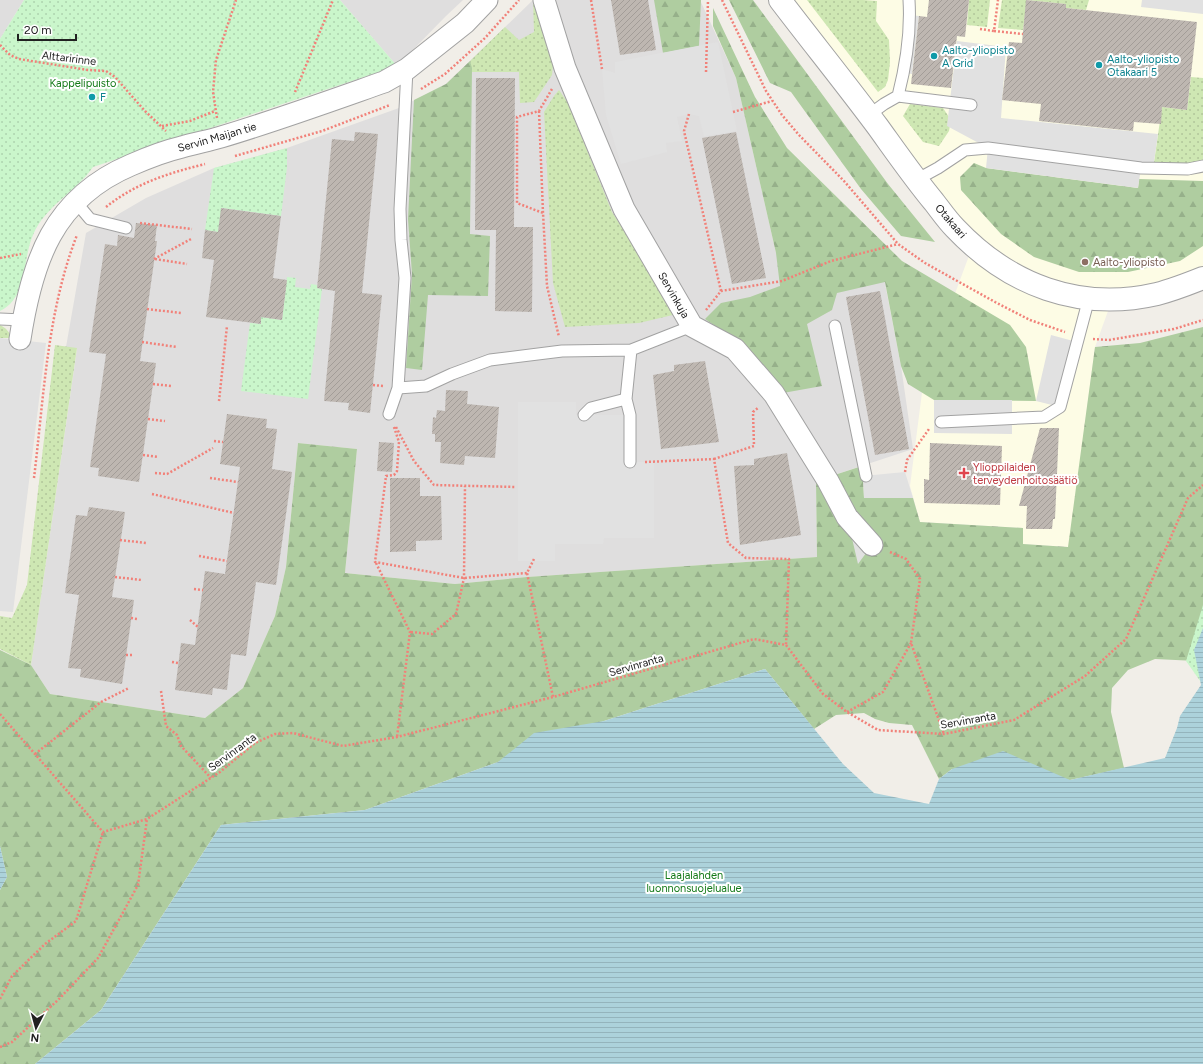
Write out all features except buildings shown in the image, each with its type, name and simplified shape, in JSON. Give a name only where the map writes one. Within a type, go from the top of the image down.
[{"type":"street","name":"Servin Maijan tie","points":[[22,330],[36,266],[46,242],[74,201],[98,182],[131,165],[182,147],[220,138],[384,82],[407,69],[465,23],[487,0]]},
{"type":"street","name":"Servinkuja","points":[[544,0],[565,68],[624,209],[692,326],[735,349],[774,394],[828,480],[847,517],[872,545]]},
{"type":"street","name":"Otakaari","points":[[780,0],[869,115],[916,180],[954,227],[973,245],[1015,276],[1036,286],[1059,293],[1112,300],[1150,295],[1181,287],[1203,278]]},
{"type":"lane","points":[[898,96],[904,73],[910,15],[909,0]]},
{"type":"lane","points":[[389,414],[398,388],[405,278],[401,240],[400,209],[407,69]]},
{"type":"lane","points":[[869,115],[898,96],[971,105]]},
{"type":"lane","points":[[916,180],[938,168],[965,150],[988,148],[1141,168],[1188,170],[1203,166]]},
{"type":"lane","points":[[74,201],[90,219],[126,228]]},
{"type":"lane","points":[[941,422],[1044,417],[1060,407],[1089,298]]},
{"type":"lane","points":[[0,319],[22,330]]},
{"type":"lane","points":[[398,388],[426,386],[452,374],[490,360],[562,351],[631,350],[692,326]]},
{"type":"lane","points":[[835,326],[866,476]]},
{"type":"lane","points":[[630,462],[630,414],[626,399],[631,350]]},
{"type":"lane","points":[[584,414],[591,408],[626,399]]},
{"type":"path","points":[[220,138],[213,92],[216,60],[236,0]]},
{"type":"path","points":[[285,116],[333,0]]},
{"type":"path","points":[[230,157],[322,131],[405,99],[445,74],[485,38],[520,0]]},
{"type":"path","points":[[591,0],[602,69]]},
{"type":"path","points":[[706,72],[708,0]]},
{"type":"path","points":[[994,31],[998,0]]},
{"type":"path","points":[[980,29],[1023,34]]},
{"type":"path","name":"Alttaririnne","points":[[0,45],[10,55],[19,59],[73,68],[106,71],[115,77],[182,147]]},
{"type":"path","points":[[562,351],[547,286],[539,111],[565,68]]},
{"type":"path","points":[[734,112],[772,101]]},
{"type":"path","points":[[161,126],[190,121],[216,111]]},
{"type":"path","points":[[539,111],[518,117],[517,203],[543,213]]},
{"type":"path","points":[[689,114],[684,131],[721,291]]},
{"type":"path","points":[[34,478],[51,331],[60,283],[76,235],[90,219],[121,195],[162,177],[207,163]]},
{"type":"path","points":[[126,228],[136,223],[192,229]]},
{"type":"path","points":[[188,264],[154,259],[191,239]]},
{"type":"path","points":[[692,326],[721,291],[782,281],[831,261],[898,244]]},
{"type":"path","points":[[147,309],[181,313]]},
{"type":"path","points":[[219,401],[227,326]]},
{"type":"path","points":[[142,342],[176,347]]},
{"type":"path","points":[[153,384],[171,386]]},
{"type":"path","points":[[630,462],[714,459],[754,446],[753,412]]},
{"type":"path","points":[[389,414],[414,461],[434,485],[516,487]]},
{"type":"path","points":[[389,414],[399,442],[397,472],[394,475],[386,476],[375,562],[410,632],[398,737]]},
{"type":"path","points":[[148,419],[165,421]]},
{"type":"path","points":[[906,472],[907,460],[927,431],[934,424],[941,422]]},
{"type":"path","points":[[214,441],[223,442]]},
{"type":"path","points":[[155,473],[167,474],[213,448]]},
{"type":"path","points":[[143,455],[158,457]]},
{"type":"path","points":[[714,459],[728,543],[746,558],[789,558],[786,645]]},
{"type":"path","points":[[210,478],[238,482]]},
{"type":"path","name":"Servinranta","points":[[103,832],[147,819],[220,772],[256,743],[275,734],[293,734],[343,746],[398,737],[553,697],[754,639],[786,645],[823,694],[847,712],[878,730],[944,734],[1014,720],[1085,676],[1126,640],[1188,498],[1203,485]]},
{"type":"path","points":[[410,632],[432,634],[456,614],[464,578],[465,486]]},
{"type":"path","points":[[152,494],[234,513]]},
{"type":"path","points":[[120,540],[146,543]]},
{"type":"path","points":[[847,712],[882,692],[911,643],[920,579],[906,559],[872,545]]},
{"type":"path","points":[[199,556],[227,560]]},
{"type":"path","points":[[534,560],[527,573],[553,697]]},
{"type":"path","points":[[375,562],[464,578],[527,573]]},
{"type":"path","points":[[115,576],[142,580]]},
{"type":"path","points":[[194,589],[203,590]]},
{"type":"path","points":[[131,618],[137,619]]},
{"type":"path","points":[[190,620],[198,627]]},
{"type":"path","points":[[911,643],[944,734]]},
{"type":"path","points":[[126,655],[133,655]]},
{"type":"path","points":[[172,662],[178,663]]},
{"type":"path","points":[[35,754],[101,702],[129,688]]},
{"type":"path","points":[[161,691],[166,726],[177,735],[181,746],[211,778]]},
{"type":"path","points":[[0,714],[103,832],[76,921],[45,944],[12,976],[0,999]]},
{"type":"path","points":[[0,1047],[12,1042],[58,1000],[98,958],[138,884],[147,819]]},
{"type":"shaded area","points":[[0,0],[24,0],[0,39]]},
{"type":"shaded area","points":[[340,0],[463,0],[397,66]]},
{"type":"shaded area","points":[[533,0],[700,0],[736,78],[776,253],[876,237],[901,366],[913,449],[816,481],[817,557],[527,577],[455,584],[345,573],[357,449],[298,443],[286,567],[275,616],[243,688],[205,718],[50,694],[31,665],[77,349],[66,347],[86,233],[146,198],[214,168],[287,148],[399,108],[446,84]]},
{"type":"shaded area","name":"Aalto-yliopisto","points":[[779,0],[1203,0],[1203,278],[1112,300],[1095,347],[1069,547],[1023,544],[1023,528],[920,522],[910,486],[924,377],[973,245]]},
{"type":"shaded area","points":[[1142,0],[1203,0],[1203,14],[1141,7]]},
{"type":"shaded area","points":[[910,15],[919,16],[912,74],[904,73]]},
{"type":"shaded area","points":[[957,41],[1006,47],[1001,118],[1158,134],[1154,162],[1141,168],[1138,188],[986,168],[988,148],[947,126]]},
{"type":"shaded area","points":[[718,42],[737,131],[704,136],[699,116],[689,114],[677,117],[682,141],[666,143],[667,152],[621,164],[606,115],[602,69],[615,73],[615,62]]},
{"type":"shaded area","points":[[1051,335],[1077,342],[1060,407],[1036,401]]},
{"type":"shaded area","points":[[0,338],[46,343],[13,612],[0,611]]},
{"type":"shaded area","points":[[934,400],[1012,400],[1012,434],[934,433]]},
{"type":"shaded area","points":[[518,402],[576,402],[576,415],[630,415],[630,462],[654,462],[654,538],[604,538],[603,544],[555,544],[555,561],[518,561]]},
{"type":"shaded area","points":[[905,472],[913,498],[864,498],[863,476]]},
{"type":"shaded area","points":[[847,517],[872,545],[858,564]]},
{"type":"green space","name":"Kappelipuisto","points":[[24,0],[340,0],[397,66],[93,167],[78,184],[53,207],[38,225],[30,245],[20,288],[9,305],[0,311],[0,39]]},
{"type":"green space","points":[[533,0],[553,65],[552,75],[534,102],[520,103],[519,72],[471,72],[470,61],[505,27],[519,40],[534,32]]},
{"type":"green space","points":[[654,0],[701,0],[699,46],[663,53]]},
{"type":"green space","points":[[729,0],[753,0],[888,184],[935,242],[901,236],[861,189],[791,92],[770,83]]},
{"type":"green space","points":[[807,0],[877,1],[876,21],[889,40],[890,62],[888,80],[885,87],[878,92]]},
{"type":"green space","points":[[969,0],[990,0],[987,27],[967,25]]},
{"type":"green space","points":[[1002,0],[1027,0],[1023,30],[998,28]]},
{"type":"green space","points":[[1027,0],[1089,0],[1086,10],[1066,8],[1066,4]]},
{"type":"green space","points":[[713,8],[755,97],[787,148],[902,261],[1010,325],[1026,347],[1036,401],[934,400],[908,384],[901,366],[885,282],[837,293],[832,310],[807,324],[822,386],[783,393],[738,342],[705,319],[721,303],[750,297],[780,286],[776,253],[736,78],[713,26]]},
{"type":"green space","points":[[470,61],[472,68],[470,234],[490,236],[488,296],[428,295],[422,370],[406,368],[412,274],[408,219],[414,100],[446,84]]},
{"type":"green space","points":[[1191,77],[1203,78],[1203,162],[1190,164],[1154,162],[1162,107],[1187,110]]},
{"type":"green space","points":[[559,90],[568,103],[612,212],[677,314],[639,323],[565,327],[553,283],[544,112]]},
{"type":"green space","points":[[910,104],[943,108],[951,120],[949,131],[939,146],[923,142],[903,116]]},
{"type":"green space","points":[[287,148],[287,167],[281,216],[222,208],[218,232],[205,230],[214,168]]},
{"type":"green space","points":[[974,163],[986,168],[1138,188],[1139,179],[1203,181],[1203,246],[1180,261],[1128,272],[1079,272],[1034,257],[1001,234],[961,190],[960,177]]},
{"type":"green space","points":[[287,277],[296,278],[295,287],[310,289],[311,284],[317,285],[317,288],[322,289],[308,399],[241,391],[250,323],[261,324],[261,317],[282,320]]},
{"type":"green space","points":[[0,325],[7,330],[11,338],[0,338]]},
{"type":"green space","points":[[1203,327],[1203,628],[1196,661],[1155,659],[1128,670],[1112,688],[1111,712],[1124,768],[1070,780],[952,769],[939,779],[912,725],[889,723],[875,719],[864,713],[836,715],[814,729],[765,669],[604,721],[498,762],[365,810],[221,825],[101,1010],[35,1064],[0,1064],[0,890],[7,877],[0,846],[0,650],[31,665],[50,694],[205,718],[243,688],[275,616],[286,567],[298,443],[357,449],[345,573],[455,584],[527,577],[817,557],[816,481],[859,467],[863,476],[864,498],[913,498],[920,522],[1023,528],[1023,544],[1068,547],[1095,347],[1140,343]]},
{"type":"green space","points":[[55,345],[77,348],[31,665],[0,649],[0,616],[12,618],[27,585]]},
{"type":"green space","points":[[1203,605],[1203,685],[1186,661]]},
{"type":"water","name":"Laajalahden luonnonsuojelualue","points":[[1203,628],[1203,1064],[35,1064],[101,1010],[221,825],[365,810],[498,762],[534,733],[604,721],[765,669],[843,764],[874,793],[929,804],[939,779],[952,769],[1003,751],[1070,780],[1165,758],[1177,728],[1180,716],[1201,685],[1194,650]]},
{"type":"water","points":[[0,846],[7,877],[0,890]]},
{"type":"place","name":"Aalto-yliopisto A Grid","points":[[934,56]]},
{"type":"place","name":"Aalto-yliopisto Otakaari 5","points":[[1099,65]]},
{"type":"place","name":"F","points":[[92,97]]},
{"type":"place","name":"Aalto-yliopisto","points":[[1085,262]]},
{"type":"place","name":"Ylioppilaiden terveydenhoitosäätiö","points":[[964,473]]}]
